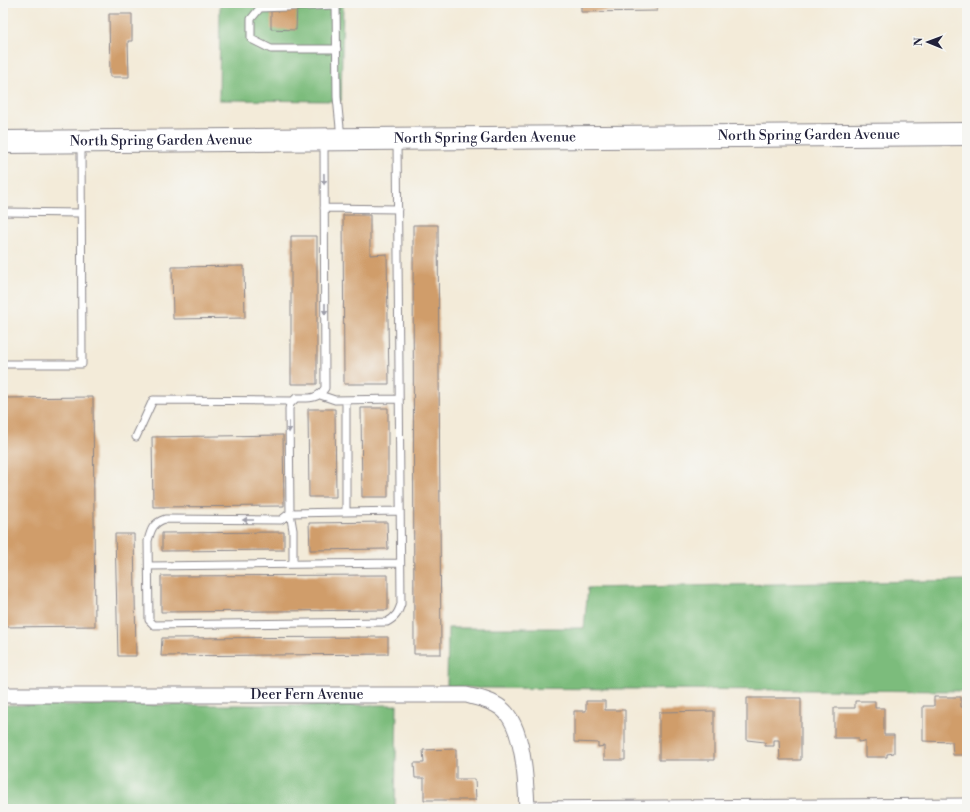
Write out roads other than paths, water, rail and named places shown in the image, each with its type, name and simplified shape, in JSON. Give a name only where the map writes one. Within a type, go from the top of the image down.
[{"type":"highway","name":"North Spring Garden Avenue","points":[[3,142],[397,140],[967,134]]},
{"type":"street","name":"Deer Fern Avenue","points":[[3,695],[466,695],[485,699],[502,708],[516,729],[526,778],[527,809]]},
{"type":"street","points":[[527,809],[967,806]]},
{"type":"lane","points":[[320,396],[325,388],[324,208],[337,97],[337,49],[336,4],[260,8],[251,19],[251,39],[271,49],[337,49]]},
{"type":"lane","points":[[397,140],[401,604],[395,618],[387,622],[184,625],[154,625],[149,620],[148,541],[151,528],[156,522],[165,519],[280,520],[290,513],[400,511]]},
{"type":"lane","points":[[3,364],[82,364],[81,142]]},
{"type":"lane","points":[[324,208],[398,209]]},
{"type":"lane","points":[[3,212],[82,212]]},
{"type":"lane","points":[[293,564],[293,530],[290,513],[289,409],[293,401],[296,398],[314,398],[320,396],[335,400],[399,399]]},
{"type":"lane","points":[[136,438],[153,400],[293,401]]},
{"type":"lane","points":[[346,400],[346,512]]},
{"type":"lane","points":[[149,566],[400,563]]}]
